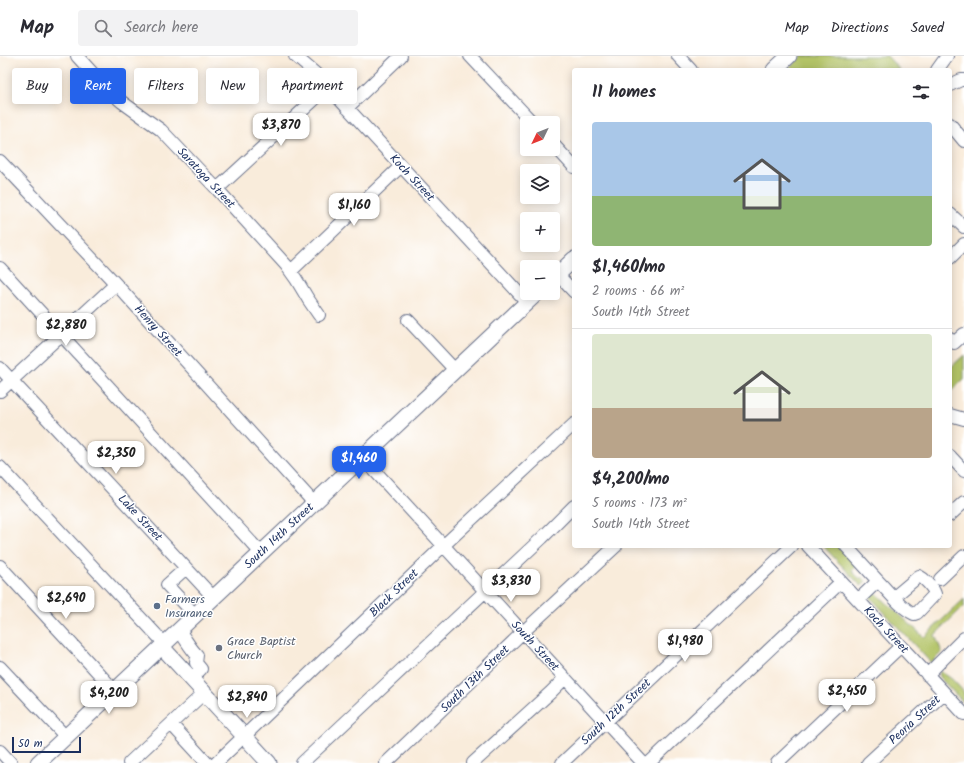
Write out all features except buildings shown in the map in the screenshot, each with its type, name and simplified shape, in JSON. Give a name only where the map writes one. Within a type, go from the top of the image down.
[{"type":"main road","points":[[776,68],[789,56]]},
{"type":"main road","points":[[560,272],[572,261]]},
{"type":"main road","name":"South 14th Street","points":[[38,763],[530,300]]},
{"type":"main road","points":[[164,646],[191,679],[269,763]]},
{"type":"street","name":"Saratoga Street","points":[[77,56],[107,89],[122,102],[162,130],[291,271],[320,315]]},
{"type":"street","name":"Koch Street","points":[[295,56],[309,68]]},
{"type":"street","points":[[347,108],[401,56]]},
{"type":"street","points":[[470,56],[526,116]]},
{"type":"street","points":[[678,56],[689,68]]},
{"type":"street","points":[[938,68],[947,56]]},
{"type":"street","points":[[952,84],[964,80]]},
{"type":"street","points":[[217,189],[310,104]]},
{"type":"street","name":"Koch Street","points":[[343,104],[401,166],[520,286]]},
{"type":"street","points":[[952,126],[964,141]]},
{"type":"street","points":[[560,152],[572,165]]},
{"type":"street","name":"Henry Street","points":[[0,160],[116,284],[314,503]]},
{"type":"street","points":[[291,271],[401,166]]},
{"type":"street","points":[[952,216],[964,227]]},
{"type":"street","points":[[952,256],[963,246]]},
{"type":"street","points":[[0,268],[261,553]]},
{"type":"street","points":[[560,281],[572,290]]},
{"type":"street","points":[[0,391],[116,284]]},
{"type":"street","points":[[408,320],[455,370]]},
{"type":"street","points":[[952,341],[954,343],[964,334]]},
{"type":"street","name":"Lake Street","points":[[0,368],[214,598]]},
{"type":"street","points":[[952,416],[964,419]]},
{"type":"street","name":"Black Street","points":[[216,763],[443,546],[572,426]]},
{"type":"street","name":"South Street","points":[[363,458],[522,633],[643,763]]},
{"type":"street","points":[[952,458],[964,471]]},
{"type":"street","points":[[0,467],[164,646]]},
{"type":"street","points":[[952,513],[964,502]]},
{"type":"street","points":[[302,763],[572,508]]},
{"type":"street","name":"South 13th Street","points":[[386,763],[522,633],[614,548]]},
{"type":"street","name":"South 12th Street","points":[[562,763],[790,548]]},
{"type":"street","name":"Koch Street","points":[[810,548],[964,714]]},
{"type":"street","points":[[848,548],[894,597]]},
{"type":"street","points":[[940,579],[964,556]]},
{"type":"street","points":[[0,566],[115,691]]},
{"type":"street","points":[[186,568],[167,585],[198,613]]},
{"type":"street","points":[[858,600],[878,581]]},
{"type":"street","points":[[649,763],[841,582]]},
{"type":"street","points":[[179,631],[187,640],[188,646],[197,655],[196,663],[201,669],[191,679]]},
{"type":"street","points":[[928,675],[964,638]]},
{"type":"street","points":[[777,763],[901,646]]},
{"type":"street","points":[[0,667],[66,737]]},
{"type":"street","points":[[473,763],[565,678]]},
{"type":"street","name":"Peoria Street","points":[[868,763],[944,692]]},
{"type":"street","points":[[129,763],[204,693]]},
{"type":"street","points":[[171,724],[208,763]]},
{"type":"street","points":[[0,751],[11,763]]},
{"type":"green space","points":[[802,56],[887,56],[898,68],[789,68]]},
{"type":"green space","points":[[964,355],[964,379],[952,390],[952,366]]},
{"type":"green space","points":[[825,548],[845,548],[856,563],[852,571],[859,578],[863,578],[866,582],[861,586]]},
{"type":"green space","points":[[875,592],[924,637],[964,599],[964,606],[935,635],[942,652],[931,663],[870,597]]},
{"type":"green space","points":[[940,671],[952,679],[964,692],[964,703],[939,677]]},
{"type":"place","name":"Farmers Insurance","points":[[157,606]]},
{"type":"place","name":"Grace Baptist Church","points":[[219,648]]}]
